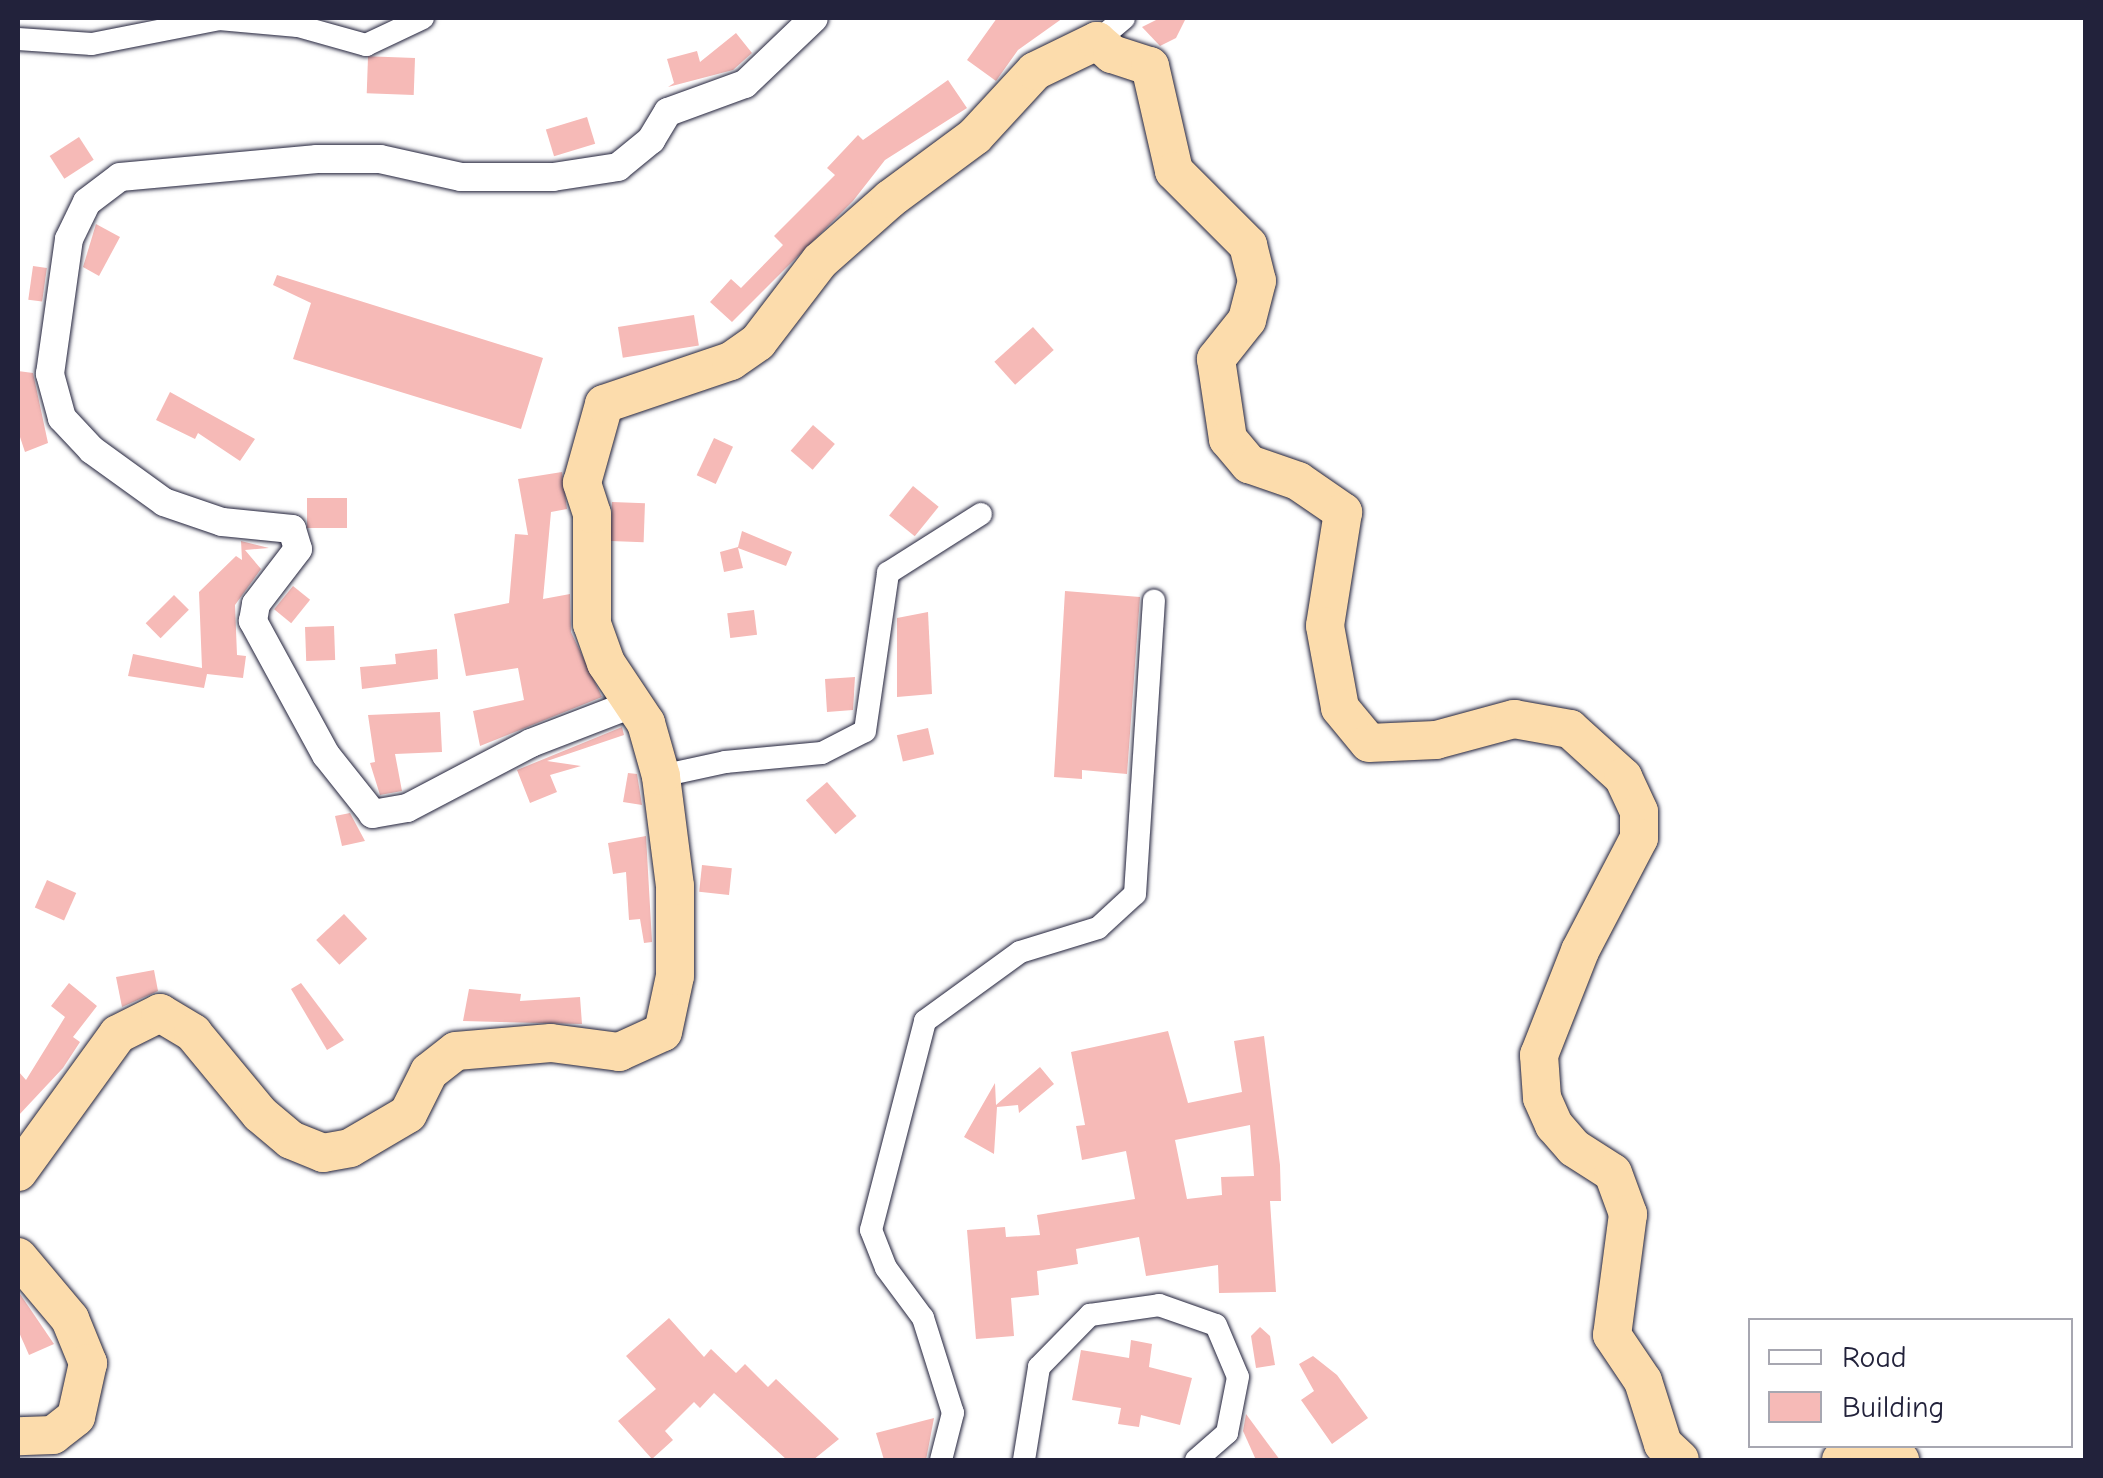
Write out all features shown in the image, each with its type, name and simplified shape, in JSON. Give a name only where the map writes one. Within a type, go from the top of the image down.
[{"type":"highway","points":[[18,1172],[118,1034],[160,1012],[193,1033],[260,1114],[291,1140],[323,1153],[350,1148],[408,1114],[429,1072],[456,1051],[550,1043],[619,1052],[663,1032],[676,976],[675,886],[661,776],[632,704],[606,663],[592,624],[592,514],[582,483],[604,404],[731,361],[758,342],[820,261],[890,198],[975,136],[1036,71],[1111,29],[1112,54],[1150,66],[1174,171],[1248,245],[1256,281],[1247,320],[1216,359],[1228,439],[1249,464],[1298,482],[1343,512],[1324,626],[1340,708],[1369,743],[1436,740],[1514,719],[1570,729],[1622,777],[1639,812],[1639,838],[1580,951],[1539,1055],[1542,1098],[1554,1125],[1574,1148],[1613,1172],[1628,1214],[1612,1334],[1644,1381],[1663,1444],[1680,1460]]},
{"type":"highway","points":[[18,1257],[70,1319],[88,1363],[76,1417],[53,1435],[18,1436]]},
{"type":"highway","points":[[1841,1460],[1870,1453],[1900,1460]]},
{"type":"street","points":[[18,39],[92,44],[219,19],[298,26],[366,45],[424,18]]},
{"type":"street","points":[[632,704],[530,743],[407,808],[373,814],[326,755],[253,621],[256,604],[298,550],[292,529],[222,522],[164,502],[92,450],[62,418],[50,374],[68,239],[87,202],[120,176],[317,158],[380,159],[461,176],[553,177],[618,167],[651,140],[668,112],[745,84],[814,18]]},
{"type":"street","points":[[661,776],[725,762],[822,754],[865,731],[888,573],[981,514]]},
{"type":"street","points":[[941,1460],[953,1413],[924,1318],[886,1268],[871,1230],[925,1021],[1020,952],[1098,928],[1135,894],[1154,601]]},
{"type":"street","points":[[1024,1460],[1039,1367],[1090,1315],[1160,1304],[1216,1325],[1238,1377],[1227,1433],[1196,1460]]},
{"type":"building","points":[[997,18],[1063,18],[1018,50],[996,81],[967,60]]},
{"type":"building","points":[[1160,18],[1186,18],[1176,38],[1160,46],[1142,27]]},
{"type":"building","points":[[736,33],[752,53],[733,70],[668,87],[674,83],[667,59],[697,51],[700,62]]},
{"type":"building","points":[[368,56],[415,58],[414,95],[367,93]]},
{"type":"building","points":[[948,80],[967,108],[885,160],[853,201],[732,322],[710,302],[731,279],[741,288],[783,245],[774,236],[835,175],[827,168],[858,135],[863,140]]},
{"type":"building","points":[[587,117],[595,144],[554,156],[546,130]]},
{"type":"building","points":[[79,137],[94,160],[64,179],[50,156]]},
{"type":"building","points":[[96,224],[120,237],[99,276],[83,267]]},
{"type":"building","points":[[33,266],[47,268],[42,302],[28,300]]},
{"type":"building","points":[[277,275],[543,358],[521,429],[293,359],[311,303],[273,285]]},
{"type":"building","points":[[694,315],[699,346],[623,358],[618,327]]},
{"type":"building","points":[[1033,327],[1054,350],[1015,385],[994,362]]},
{"type":"building","points":[[18,371],[33,373],[48,443],[25,452],[18,431]]},
{"type":"building","points":[[170,392],[255,439],[240,461],[198,433],[195,439],[156,420]]},
{"type":"building","points":[[813,425],[835,444],[813,470],[791,451]]},
{"type":"building","points":[[714,438],[733,447],[716,484],[697,475]]},
{"type":"building","points":[[562,472],[567,509],[551,512],[543,599],[570,594],[571,632],[602,697],[480,746],[473,711],[524,700],[518,668],[466,676],[454,614],[509,603],[515,534],[528,535],[518,479]]},
{"type":"building","points":[[913,486],[939,507],[915,536],[889,516]]},
{"type":"building","points":[[307,498],[347,498],[347,528],[307,528]]},
{"type":"building","points":[[612,502],[645,503],[644,542],[611,541]]},
{"type":"building","points":[[742,531],[792,552],[786,566],[738,548],[743,568],[724,572],[720,552],[738,547]]},
{"type":"building","points":[[241,541],[269,548],[245,550],[261,569],[235,605],[237,655],[246,656],[243,678],[207,674],[204,688],[128,676],[133,654],[202,668],[199,592],[236,556],[242,560]]},
{"type":"building","points":[[293,586],[310,600],[291,623],[274,609]]},
{"type":"building","points":[[1065,591],[1140,597],[1127,774],[1082,770],[1082,779],[1054,777]]},
{"type":"building","points":[[174,595],[189,610],[161,638],[146,623]]},
{"type":"building","points":[[754,610],[757,635],[730,638],[727,613]]},
{"type":"building","points":[[928,612],[932,694],[897,697],[897,618]]},
{"type":"building","points":[[334,626],[335,660],[306,661],[305,627]]},
{"type":"building","points":[[437,649],[438,679],[362,689],[360,667],[396,664],[395,654]]},
{"type":"building","points":[[855,677],[853,710],[827,712],[825,679]]},
{"type":"building","points":[[440,712],[442,752],[395,754],[402,791],[380,795],[370,763],[375,762],[368,715]]},
{"type":"building","points":[[622,727],[624,735],[547,761],[581,766],[550,775],[557,792],[530,803],[517,770]]},
{"type":"building","points":[[928,728],[934,754],[903,762],[897,735]]},
{"type":"building","points":[[628,773],[637,774],[642,805],[623,802]]},
{"type":"building","points":[[827,782],[857,816],[835,834],[806,800]]},
{"type":"building","points":[[350,813],[365,841],[342,846],[335,816]]},
{"type":"building","points":[[646,836],[652,942],[644,943],[640,919],[629,920],[626,872],[613,874],[608,843]]},
{"type":"building","points":[[702,865],[732,868],[729,895],[699,892]]},
{"type":"building","points":[[47,880],[76,893],[64,920],[35,907]]},
{"type":"building","points":[[344,914],[367,939],[339,965],[316,940]]},
{"type":"building","points":[[154,970],[158,991],[122,1007],[116,977]]},
{"type":"building","points":[[69,983],[97,1006],[73,1037],[80,1042],[63,1068],[18,1116],[18,1071],[26,1080],[65,1017],[51,1006]]},
{"type":"building","points":[[301,983],[344,1040],[327,1050],[291,989]]},
{"type":"building","points":[[469,989],[521,994],[520,1001],[580,997],[582,1024],[463,1021]]},
{"type":"building","points":[[1168,1031],[1188,1103],[1242,1092],[1234,1041],[1264,1036],[1280,1165],[1281,1201],[1270,1201],[1276,1292],[1219,1293],[1218,1265],[1146,1276],[1139,1237],[1076,1249],[1078,1264],[1037,1271],[1039,1295],[1011,1298],[1014,1336],[976,1339],[967,1230],[1005,1227],[1006,1237],[1040,1235],[1037,1215],[1135,1199],[1126,1151],[1082,1160],[1076,1126],[1085,1125],[1071,1052]],"holes":[[[1250,1125],[1254,1176],[1221,1177],[1222,1195],[1187,1199],[1175,1140]]]},
{"type":"building","points":[[1040,1067],[1054,1084],[1019,1113],[1018,1105],[997,1107],[994,1154],[964,1137],[995,1083],[996,1105]]},
{"type":"building","points":[[18,1291],[54,1344],[29,1355],[18,1330]]},
{"type":"building","points":[[669,1318],[704,1357],[711,1349],[736,1373],[745,1364],[768,1387],[776,1379],[839,1439],[813,1460],[787,1460],[714,1393],[700,1408],[694,1402],[665,1431],[673,1440],[652,1459],[618,1421],[656,1389],[626,1356]]},
{"type":"building","points":[[1260,1327],[1270,1336],[1275,1365],[1256,1368],[1251,1336]]},
{"type":"building","points":[[1131,1340],[1152,1344],[1149,1367],[1192,1378],[1180,1425],[1141,1415],[1139,1427],[1118,1424],[1121,1408],[1072,1400],[1081,1350],[1129,1358]]},
{"type":"building","points":[[1313,1356],[1337,1375],[1368,1418],[1332,1444],[1301,1400],[1314,1391],[1299,1364]]},
{"type":"building","points":[[1246,1414],[1280,1460],[1256,1460],[1243,1431]]},
{"type":"building","points":[[934,1418],[926,1460],[884,1460],[876,1433]]}]
